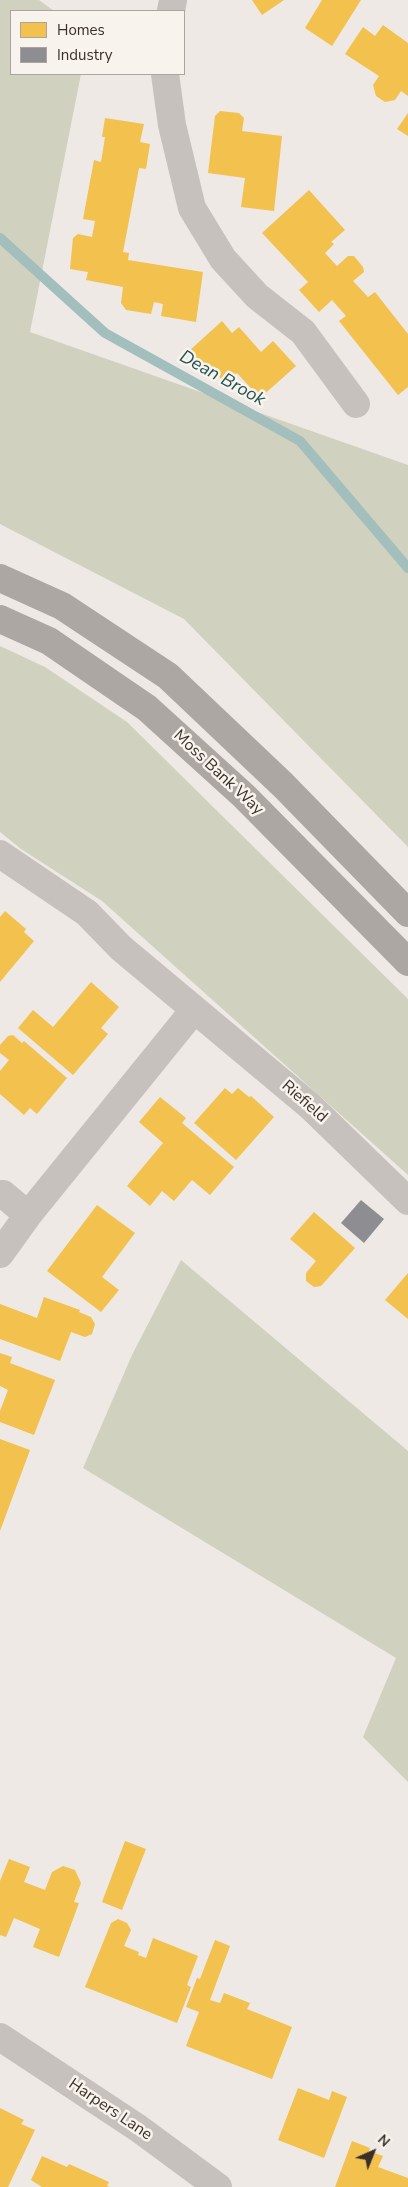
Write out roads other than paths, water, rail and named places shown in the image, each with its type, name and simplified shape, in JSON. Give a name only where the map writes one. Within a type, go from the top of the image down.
[{"type":"highway","points":[[0,578],[62,606],[168,676],[283,785],[408,913]]},
{"type":"highway","name":"Moss Bank Way","points":[[0,619],[49,641],[147,708],[244,796],[408,962]]},
{"type":"street","points":[[165,75],[172,125],[192,208],[223,259],[257,296],[303,332],[341,397]]},
{"type":"street","name":"Riefield","points":[[0,854],[87,913],[121,948],[310,1106],[408,1201]]},
{"type":"street","points":[[0,1254],[28,1215],[194,1010]]},
{"type":"street","points":[[3,1194],[28,1215]]},
{"type":"street","name":"Harpers Lane","points":[[0,2037],[138,2128],[218,2187]]},
{"type":"waterway","name":"Dean Brook","points":[[0,238],[105,333],[300,441],[408,568]]}]
